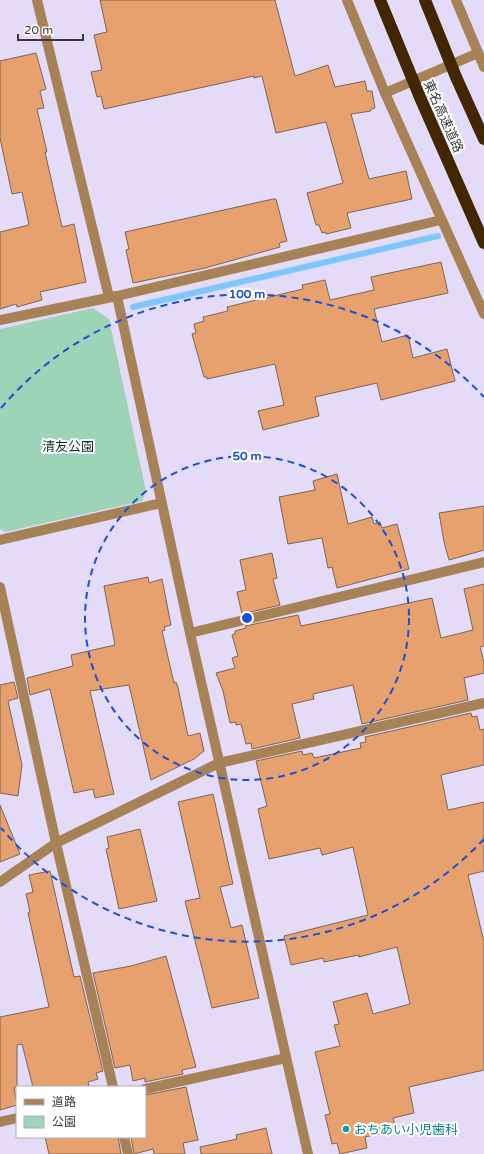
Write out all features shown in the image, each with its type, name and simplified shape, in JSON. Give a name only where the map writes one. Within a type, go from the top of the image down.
[{"type":"highway","name":"東名高速道路","points":[[380,0],[418,95],[484,243]]},
{"type":"highway","name":"東名高速道路","points":[[425,0],[456,77],[484,139]]},
{"type":"street","points":[[38,0],[113,296],[308,1154]]},
{"type":"street","points":[[347,0],[385,93],[484,314]]},
{"type":"street","points":[[456,0],[484,67]]},
{"type":"street","points":[[385,93],[478,53]]},
{"type":"street","points":[[0,320],[113,296],[441,220]]},
{"type":"street","points":[[0,540],[161,503]]},
{"type":"street","points":[[190,633],[484,562]]},
{"type":"street","points":[[0,587],[56,843],[113,1086]]},
{"type":"street","points":[[0,882],[56,843],[219,763],[484,703]]},
{"type":"street","points":[[146,1089],[286,1058]]},
{"type":"street","points":[[0,1122],[16,1118]]},
{"type":"street","points":[[124,1138],[128,1154]]},
{"type":"green space","name":"清友公園","points":[[93,308],[109,319],[146,491],[142,501],[5,532],[0,529],[0,329]]},
{"type":"building","points":[[100,0],[275,0],[295,76],[328,65],[335,87],[365,81],[367,91],[372,91],[375,108],[371,109],[371,111],[351,114],[369,179],[406,171],[412,199],[347,213],[351,228],[326,234],[325,232],[322,233],[319,225],[316,225],[307,193],[343,183],[326,122],[276,133],[262,76],[254,78],[254,76],[104,109],[101,96],[97,97],[91,72],[102,70],[94,35],[107,32]]},
{"type":"building","points":[[36,53],[46,89],[40,91],[44,108],[37,109],[47,152],[45,152],[62,227],[74,224],[86,282],[40,292],[42,300],[17,307],[16,304],[0,309],[0,232],[29,225],[22,192],[12,194],[0,138],[0,61]]},
{"type":"building","points":[[276,199],[287,241],[279,243],[280,247],[205,268],[133,283],[126,250],[129,249],[125,232]]},
{"type":"building","points":[[441,262],[448,293],[374,309],[382,342],[408,335],[413,358],[447,349],[455,381],[381,400],[377,383],[315,397],[319,416],[263,430],[258,411],[284,405],[275,364],[207,379],[207,377],[204,377],[192,334],[196,333],[194,324],[204,321],[203,317],[228,311],[227,307],[303,289],[302,285],[325,280],[330,300],[374,290],[371,277]]},
{"type":"building","points":[[337,474],[348,524],[372,517],[374,524],[380,522],[382,528],[397,524],[409,569],[337,588],[332,567],[328,568],[322,538],[288,544],[279,497],[315,490],[313,481]]},
{"type":"building","points":[[484,506],[484,550],[449,560],[439,513]]},
{"type":"building","points":[[272,553],[277,578],[273,579],[280,605],[242,614],[237,592],[246,590],[240,560]]},
{"type":"building","points":[[148,577],[149,583],[162,579],[171,625],[164,627],[165,630],[162,631],[174,683],[176,682],[178,687],[188,736],[200,733],[204,751],[194,759],[151,780],[129,685],[90,691],[114,794],[95,798],[93,789],[74,793],[50,689],[30,695],[27,678],[73,666],[71,655],[115,645],[104,586]]},
{"type":"building","points":[[484,584],[484,646],[480,647],[484,662],[484,673],[464,678],[468,700],[362,724],[353,685],[313,694],[314,699],[292,704],[300,738],[252,749],[251,743],[246,744],[241,724],[236,725],[236,722],[230,723],[223,691],[216,673],[235,668],[232,658],[238,656],[232,635],[235,634],[235,631],[246,628],[245,626],[298,615],[301,626],[432,598],[441,638],[473,630],[464,589]]},
{"type":"building","points":[[14,682],[18,698],[8,701],[22,765],[18,796],[0,793],[0,685]]},
{"type":"building","points":[[471,713],[472,717],[477,716],[480,730],[484,729],[484,765],[441,775],[448,810],[484,802],[484,871],[468,875],[484,942],[484,1070],[409,1087],[414,1113],[393,1118],[396,1130],[365,1137],[367,1148],[340,1154],[337,1143],[332,1144],[325,1115],[330,1114],[315,1052],[340,1046],[334,1025],[339,1024],[333,1002],[367,993],[373,1014],[410,1004],[397,947],[359,957],[359,955],[324,962],[323,958],[291,965],[284,936],[368,915],[353,847],[322,855],[320,848],[269,859],[258,809],[267,806],[256,761],[302,751],[303,755],[312,753],[314,758],[361,748],[360,743],[366,742],[365,737]]},
{"type":"building","points":[[213,794],[233,884],[220,887],[231,928],[242,925],[259,998],[212,1008],[185,901],[200,898],[178,802]]},
{"type":"building","points":[[0,805],[20,854],[0,862]]},
{"type":"building","points":[[140,829],[157,901],[119,909],[106,849],[109,848],[107,837]]},
{"type":"building","points":[[50,871],[74,977],[80,976],[103,1071],[96,1073],[98,1079],[88,1082],[89,1086],[33,1086],[22,1044],[17,1045],[17,1086],[14,1087],[16,1105],[0,1110],[0,1017],[49,1007],[28,913],[30,912],[26,894],[33,892],[29,875]]},
{"type":"building","points":[[166,956],[196,1067],[182,1070],[183,1074],[145,1082],[145,1078],[133,1081],[130,1065],[115,1068],[93,973],[131,966]]},
{"type":"building","points":[[186,1087],[198,1140],[183,1143],[185,1154],[154,1154],[153,1149],[134,1154],[131,1138],[146,1138],[146,1095]]},
{"type":"building","points":[[266,1128],[272,1154],[201,1154],[200,1147],[237,1139],[236,1135]]},
{"type":"building","points":[[45,1138],[118,1138],[121,1154],[49,1154]]},
{"type":"waterway","points":[[133,307],[438,236]]},
{"type":"place","name":"おちあい小児歯科","points":[[346,1129]]}]
